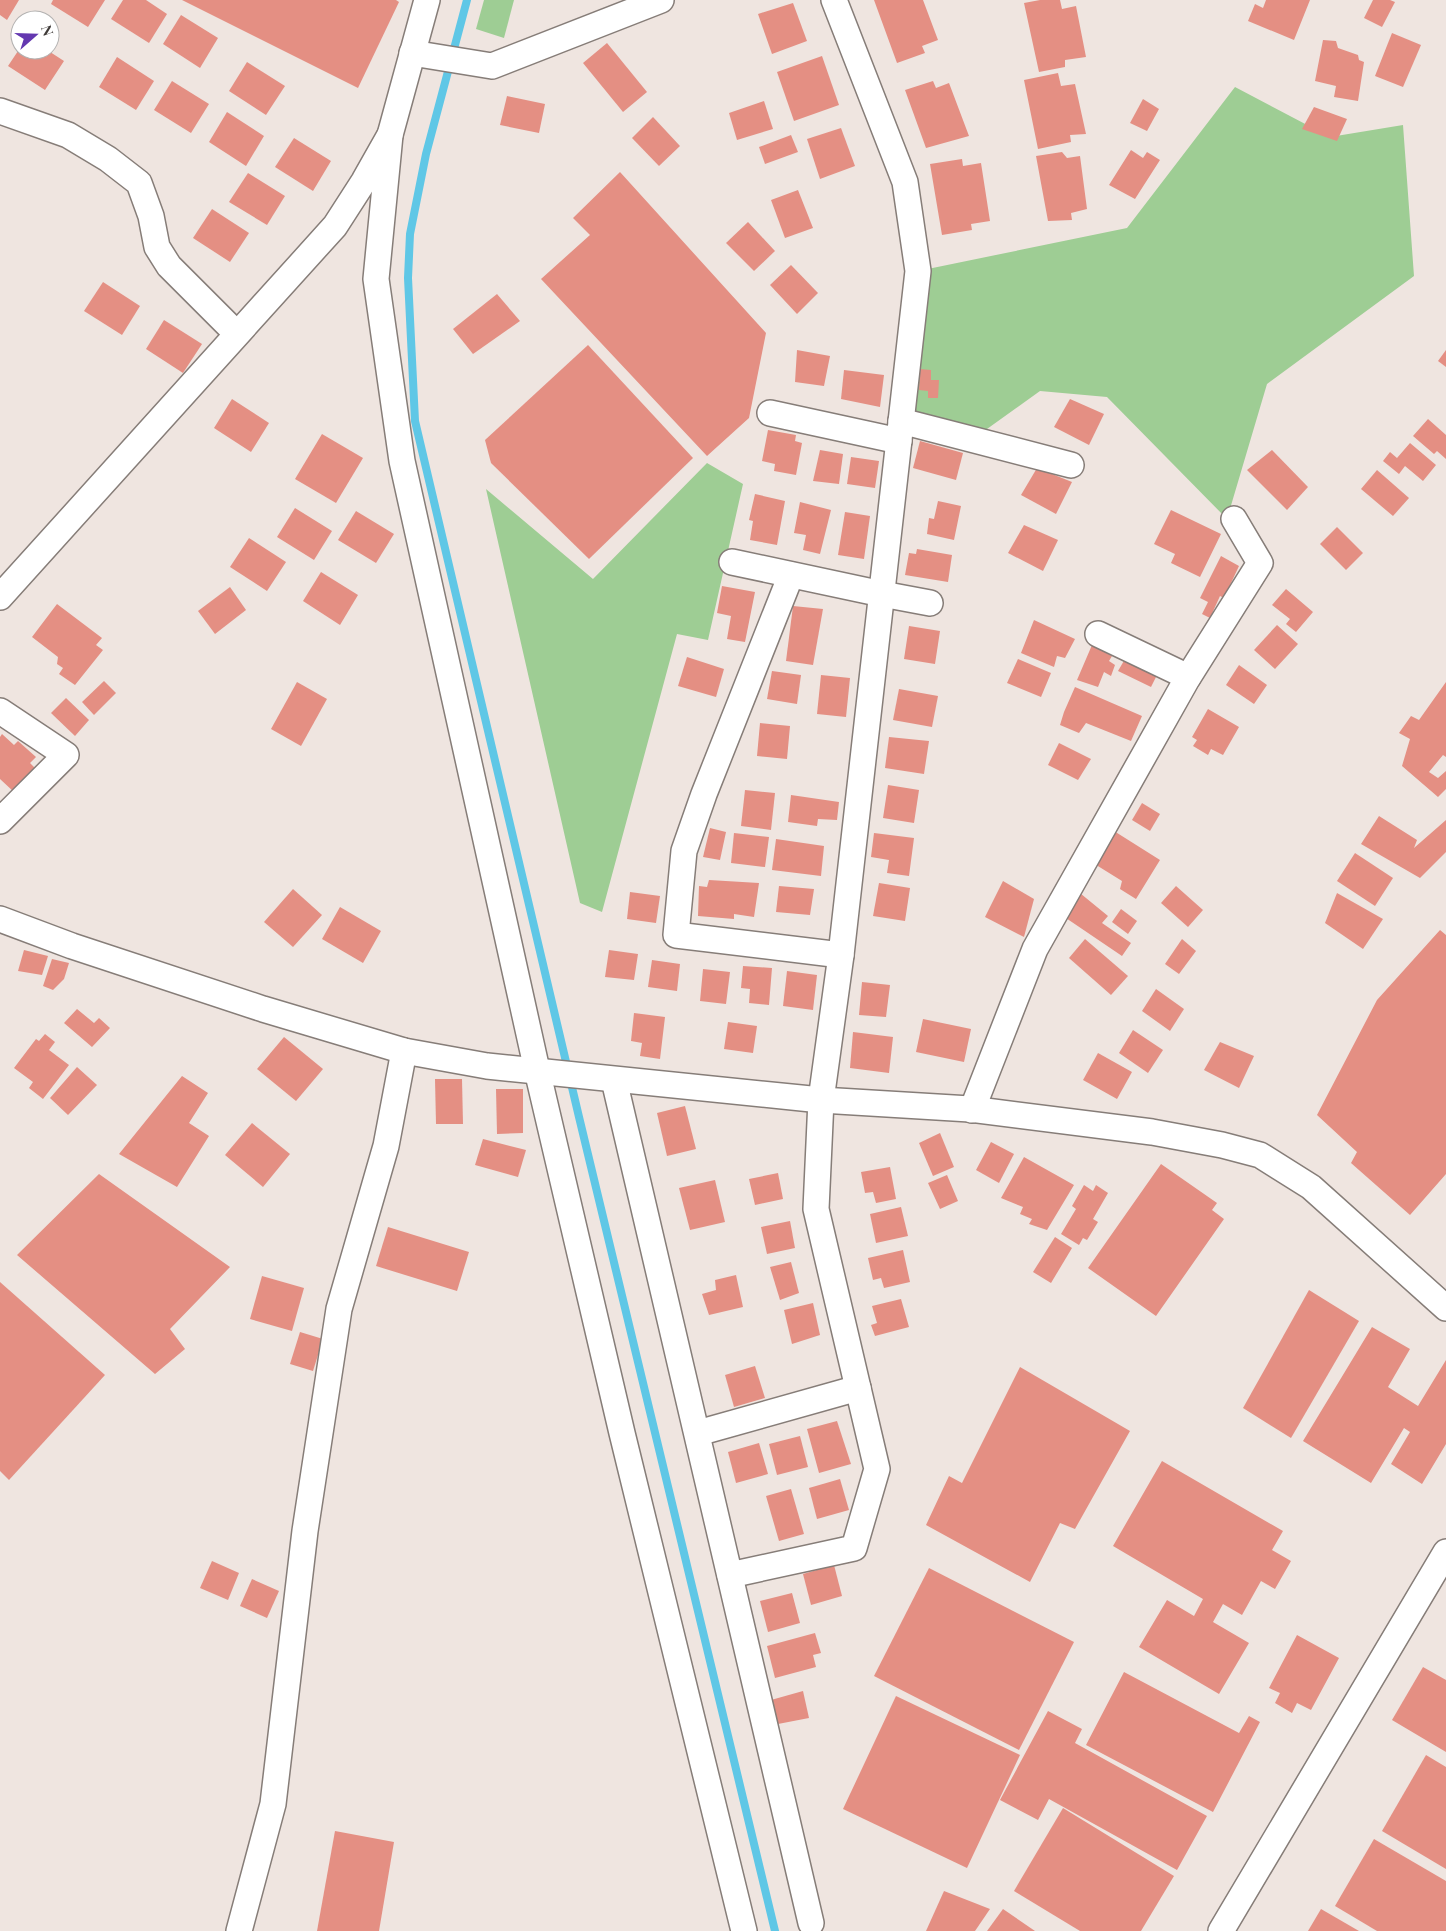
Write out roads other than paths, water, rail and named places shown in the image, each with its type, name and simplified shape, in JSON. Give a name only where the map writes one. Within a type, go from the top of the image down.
[{"type":"street","points":[[0,597],[335,226],[364,181],[390,135],[423,55],[426,0]]},
{"type":"street","points":[[423,55],[492,66],[661,0]]},
{"type":"street","points":[[730,1574],[854,1548],[877,1469],[816,1209],[821,1100],[840,955],[918,271],[905,182],[834,0]]},
{"type":"street","points":[[0,111],[68,135],[108,159],[139,183],[151,216],[157,247],[169,266],[236,334]]},
{"type":"street","points":[[390,135],[376,279],[402,461],[543,1071],[622,1433],[744,1931]]},
{"type":"street","points":[[770,414],[900,431],[1072,465]]},
{"type":"street","points":[[972,1110],[1035,948],[1188,677],[1260,563],[1234,519]]},
{"type":"street","points":[[732,562],[882,594],[930,602]]},
{"type":"street","points":[[791,575],[704,794],[684,851],[676,935],[840,955]]},
{"type":"street","points":[[1098,634],[1188,677]]},
{"type":"street","points":[[0,710],[66,755],[0,821]]},
{"type":"street","points":[[0,919],[72,946],[263,1009],[404,1051],[487,1066],[821,1100],[972,1110],[1152,1132],[1222,1145],[1260,1155],[1311,1187],[1446,1308]]},
{"type":"street","points":[[239,1931],[273,1804],[306,1531],[339,1309],[386,1146],[404,1051]]},
{"type":"street","points":[[606,1078],[698,1434],[811,1923]]},
{"type":"street","points":[[698,1434],[858,1388]]},
{"type":"street","points":[[1221,1931],[1446,1552]]},
{"type":"waterway","points":[[467,0],[426,154],[410,234],[408,278],[415,421],[579,1117],[775,1931]]}]
